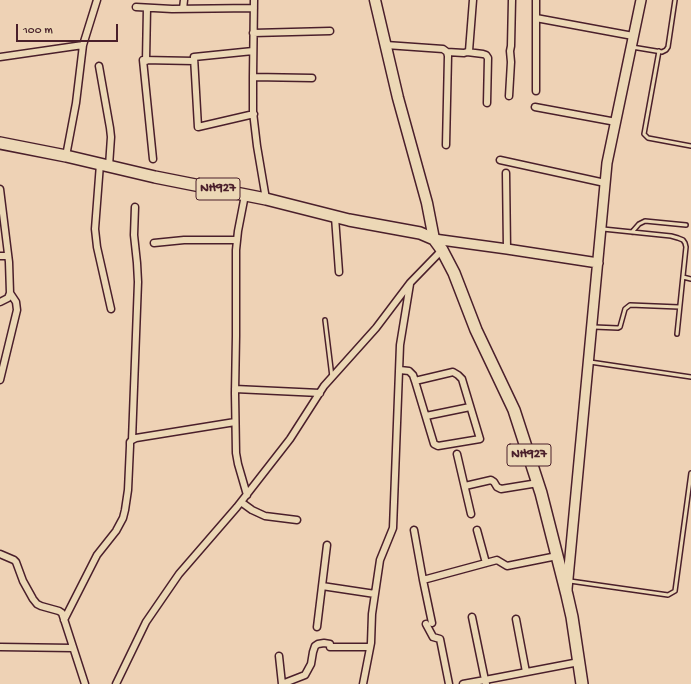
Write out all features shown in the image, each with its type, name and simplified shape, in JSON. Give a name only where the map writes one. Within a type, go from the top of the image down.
[{"type":"highway","name":"NH927","points":[[0,143],[66,156],[155,177],[266,199],[349,220],[420,233],[434,239],[442,250],[454,273],[476,330],[514,410],[541,493],[567,595],[582,684]]},
{"type":"main road","points":[[375,0],[398,98],[427,203],[434,239],[598,262]]},
{"type":"main road","points":[[567,595],[607,162],[641,0]]},
{"type":"street","points":[[66,156],[76,102],[83,45],[97,0]]},
{"type":"street","points":[[183,9],[184,0]]},
{"type":"street","points":[[254,0],[254,114],[257,146],[266,199]]},
{"type":"street","points":[[467,52],[469,49],[473,0]]},
{"type":"street","points":[[509,96],[512,0]]},
{"type":"street","points":[[536,0],[536,91]]},
{"type":"street","points":[[136,7],[183,9],[254,8]]},
{"type":"street","points":[[147,8],[146,60],[143,60],[152,159]]},
{"type":"street","points":[[536,18],[633,36]]},
{"type":"street","points":[[253,33],[330,31]]},
{"type":"street","points":[[0,57],[83,45]]},
{"type":"street","points":[[386,45],[443,49],[447,52],[467,52],[486,55],[488,58],[487,103]]},
{"type":"street","points":[[253,51],[194,57],[194,61],[198,127],[254,114]]},
{"type":"street","points":[[446,145],[447,52]]},
{"type":"street","points":[[146,60],[194,61]]},
{"type":"street","points":[[99,66],[111,137],[105,165],[95,233],[111,310]]},
{"type":"street","points":[[253,77],[312,78]]},
{"type":"street","points":[[535,107],[616,122]]},
{"type":"street","points":[[500,160],[606,183]]},
{"type":"street","points":[[506,173],[507,249]]},
{"type":"street","points":[[0,189],[8,256],[10,293],[8,298],[0,302]]},
{"type":"street","points":[[245,195],[237,240],[235,422],[238,464],[247,495]]},
{"type":"street","points":[[64,620],[98,555],[116,531],[125,510],[128,490],[130,442],[132,440],[138,282],[134,235],[135,207]]},
{"type":"street","points":[[334,216],[339,272]]},
{"type":"street","points":[[154,243],[184,240],[237,240]]},
{"type":"street","points":[[116,684],[146,622],[179,574],[242,502],[290,439],[324,386],[376,328],[410,282],[442,250]]},
{"type":"street","points":[[0,256],[8,256]]},
{"type":"street","points":[[363,684],[371,643],[372,614],[380,560],[393,528],[400,346],[410,282]]},
{"type":"street","points":[[0,380],[17,310],[16,302],[10,293]]},
{"type":"street","points":[[400,370],[409,371],[413,375],[434,444],[438,446],[480,439],[462,379],[458,374],[453,372],[415,381]]},
{"type":"street","points":[[235,389],[320,393]]},
{"type":"street","points":[[426,416],[470,407]]},
{"type":"street","points":[[132,440],[136,438],[235,422]]},
{"type":"street","points":[[457,454],[471,514]]},
{"type":"street","points":[[465,486],[491,480],[501,489],[538,483]]},
{"type":"street","points":[[242,502],[252,510],[265,516],[297,520]]},
{"type":"street","points":[[414,530],[429,624],[433,637],[440,639],[449,684]]},
{"type":"street","points":[[477,530],[486,563]]},
{"type":"street","points":[[317,627],[328,545]]},
{"type":"street","points":[[0,554],[16,562],[23,580],[37,604],[62,613],[85,684]]},
{"type":"street","points":[[423,580],[497,560],[507,566],[557,556]]},
{"type":"street","points":[[322,586],[375,594]]},
{"type":"street","points":[[472,616],[485,682]]},
{"type":"street","points":[[516,619],[526,672]]},
{"type":"street","points":[[279,656],[282,684],[305,675],[311,664],[315,646],[318,644],[324,643],[330,645],[370,647]]},
{"type":"street","points":[[0,647],[73,648]]},
{"type":"street","points":[[463,684],[485,682],[526,672],[579,662]]},
{"type":"lane","points":[[631,47],[659,52],[666,50],[668,47],[675,0]]},
{"type":"lane","points":[[659,52],[644,134],[648,138],[691,146]]},
{"type":"lane","points":[[632,232],[639,224],[645,221],[686,225]]},
{"type":"lane","points":[[601,229],[671,236],[683,240],[686,246],[677,334]]},
{"type":"lane","points":[[683,277],[691,279]]},
{"type":"lane","points":[[592,327],[620,327],[626,309],[630,305],[680,307]]},
{"type":"lane","points":[[325,320],[332,377]]},
{"type":"lane","points":[[588,362],[691,377]]},
{"type":"lane","points":[[568,580],[668,595],[675,591],[691,473]]}]
